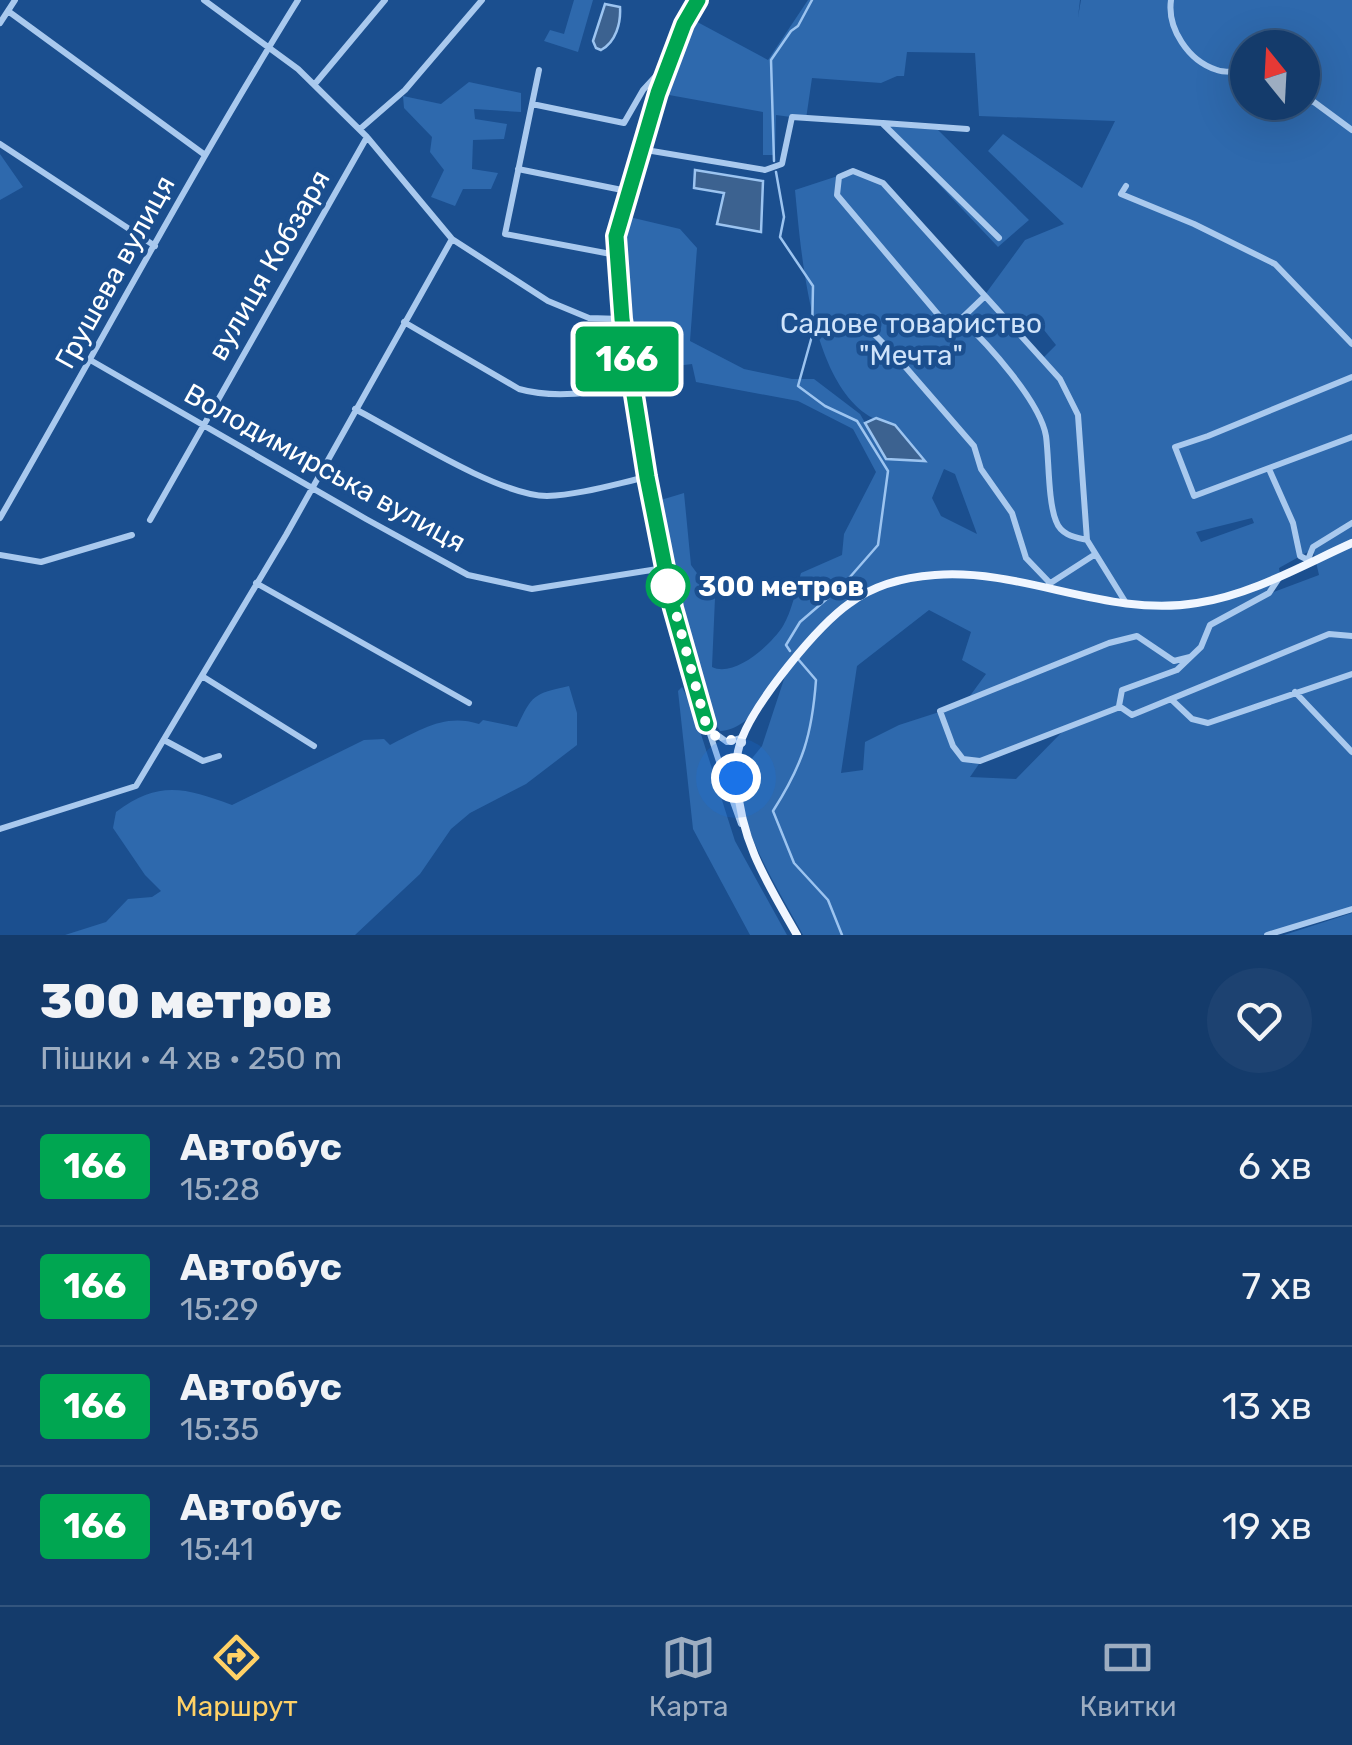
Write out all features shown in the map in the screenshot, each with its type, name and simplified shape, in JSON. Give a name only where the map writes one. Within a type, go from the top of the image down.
[{"type":"main road","points":[[797,935],[741,825],[736,778],[742,736],[789,665],[850,602],[909,578],[969,574],[1049,586],[1126,604],[1199,603],[1280,575],[1352,544]]},
{"type":"street","points":[[0,23],[15,0]]},
{"type":"street","points":[[204,0],[289,61],[360,129],[452,239],[563,308],[589,318],[622,319]]},
{"type":"street","name":"Грушева вулиця","points":[[0,518],[205,155],[298,0]]},
{"type":"street","points":[[314,85],[385,0]]},
{"type":"street","points":[[360,129],[405,90],[482,0]]},
{"type":"street","points":[[698,0],[670,61],[640,149],[616,236],[616,255],[631,386],[664,568],[706,724],[741,825]]},
{"type":"street","points":[[1171,0],[1169,16],[1174,32],[1190,51],[1218,72],[1230,72]]},
{"type":"street","points":[[8,12],[205,155]]},
{"type":"street","points":[[532,104],[624,123],[643,90],[670,61]]},
{"type":"street","points":[[538,70],[505,234],[616,255]]},
{"type":"street","points":[[1320,106],[1352,130]]},
{"type":"street","points":[[640,149],[766,170],[782,164],[792,117],[967,129]]},
{"type":"street","points":[[882,123],[999,238]]},
{"type":"street","name":"вулиця Кобзаря","points":[[150,520],[368,137]]},
{"type":"street","points":[[0,144],[155,246]]},
{"type":"street","points":[[518,169],[627,191]]},
{"type":"street","points":[[984,296],[960,319],[956,329],[947,325],[837,195],[840,177],[853,172],[883,183],[1044,358],[1070,394],[1078,415],[1087,540],[1126,604]]},
{"type":"street","points":[[1126,186],[1121,194],[1275,264],[1352,344]]},
{"type":"street","points":[[0,828],[136,786],[452,239]]},
{"type":"street","points":[[857,317],[895,354],[974,446],[981,469],[1012,513],[1026,558],[1049,586],[1094,555]]},
{"type":"street","points":[[960,319],[991,346],[1030,402],[1045,430],[1056,521],[1067,536],[1087,540]]},
{"type":"street","points":[[404,322],[519,389],[538,395],[631,386]]},
{"type":"street","name":"Володимирська вулиця","points":[[92,360],[443,562],[488,581],[532,589],[664,568]]},
{"type":"street","points":[[1352,377],[1175,446],[1194,496],[1352,437]]},
{"type":"street","points":[[355,408],[490,481],[528,494],[549,496],[647,477]]},
{"type":"street","points":[[1270,469],[1292,523],[1300,556],[1306,561],[1312,547],[1352,524]]},
{"type":"street","points":[[0,555],[41,562],[132,535]]},
{"type":"street","points":[[1120,707],[1122,690],[1177,670],[1201,647],[1210,625],[1270,593],[1280,575]]},
{"type":"street","points":[[256,583],[469,703]]},
{"type":"street","points":[[1120,707],[1132,715],[1329,634],[1352,636]]},
{"type":"street","points":[[1120,707],[980,761],[963,760],[953,746],[940,711],[1109,643],[1137,636],[1174,660],[1190,657]]},
{"type":"street","points":[[1172,700],[1192,719],[1208,723],[1352,674]]},
{"type":"street","points":[[202,676],[314,746]]},
{"type":"street","points":[[1295,692],[1352,752]]},
{"type":"street","points":[[706,724],[726,742],[742,736]]},
{"type":"street","points":[[164,740],[203,761],[218,756]]},
{"type":"street","points":[[1267,935],[1352,910]]},
{"type":"green space","points":[[574,0],[593,0],[578,52],[544,41],[550,30],[564,34]]},
{"type":"green space","name":"Садове товариство \"Мечта\"","points":[[808,0],[1080,0],[1078,17],[1081,0],[1352,0],[1352,909],[1267,935],[803,935],[753,840],[736,778],[762,746],[787,670],[750,717],[720,731],[712,719],[673,608],[651,503],[684,493],[691,565],[715,598],[712,667],[731,668],[761,650],[783,626],[801,573],[842,555],[844,534],[876,472],[853,429],[798,401],[696,382],[692,364],[629,372],[616,255],[621,215],[680,229],[697,248],[690,341],[744,369],[792,379],[814,379],[860,414],[886,459],[895,425],[869,416],[847,396],[821,342],[805,278],[795,190],[853,171],[883,183],[984,296],[1025,240],[1064,224],[988,151],[1003,134],[1082,188],[1115,121],[979,116],[975,53],[907,52],[904,76],[881,83],[812,78],[806,119],[776,115],[775,155],[763,155],[763,112],[658,93],[688,17],[768,60]],"holes":[[[1032,315],[1056,345],[1043,358],[1016,328]],[[944,469],[955,474],[977,534],[941,516],[932,498]],[[1252,518],[1254,523],[1201,542],[1196,532]],[[1313,549],[1319,575],[1271,593],[1280,575],[1279,568]],[[929,610],[971,632],[962,660],[986,674],[964,704],[899,725],[865,742],[863,770],[841,773],[857,666]],[[1063,731],[1016,779],[970,777],[981,761]]]},
{"type":"green space","points":[[469,82],[521,93],[521,112],[474,109],[475,119],[507,124],[504,139],[473,140],[472,169],[498,173],[491,189],[463,189],[455,206],[431,197],[444,170],[430,152],[432,137],[404,108],[403,96],[441,104]]},
{"type":"green space","points":[[882,124],[938,130],[1029,220],[998,247]]},
{"type":"green space","points":[[0,154],[23,187],[0,200]]},
{"type":"green space","points":[[569,686],[577,713],[577,745],[526,784],[470,813],[451,829],[420,874],[355,935],[65,935],[106,922],[128,899],[152,897],[161,891],[145,875],[113,828],[116,812],[131,802],[172,790],[232,805],[364,740],[384,739],[390,745],[433,725],[455,721],[479,724],[483,720],[517,727],[535,698]]},
{"type":"green space","points":[[682,687],[693,709],[735,841],[787,935],[750,935],[693,829],[678,691]]},
{"type":"green space","points":[[1352,913],[1352,935],[1284,935]]},
{"type":"shaded area","points":[[605,4],[620,7],[620,19],[614,37],[601,50],[593,41]]},
{"type":"shaded area","points":[[695,170],[763,181],[761,232],[717,224],[724,193],[694,188]]},
{"type":"shaded area","points":[[876,418],[895,425],[925,461],[886,459],[865,423]]},
{"type":"waterway","points":[[774,161],[771,60],[798,26],[812,0]]},
{"type":"waterway","points":[[776,172],[784,217],[780,237],[813,286],[812,336],[798,386],[825,406],[857,421],[888,471],[878,545],[843,585],[800,622],[786,645],[790,651]]},
{"type":"waterway","points":[[798,659],[816,680],[812,717],[799,763],[773,811],[794,863],[828,900],[842,935]]},
{"type":"bus line","name":"166","points":[[698,0],[684,24],[658,93],[616,236],[618,288],[647,477],[673,608],[706,724]]},
{"type":"place","name":"300 метров","points":[[668,586]]},
{"type":"route","points":[[668,586],[706,724],[726,742],[742,736],[736,778]]}]
